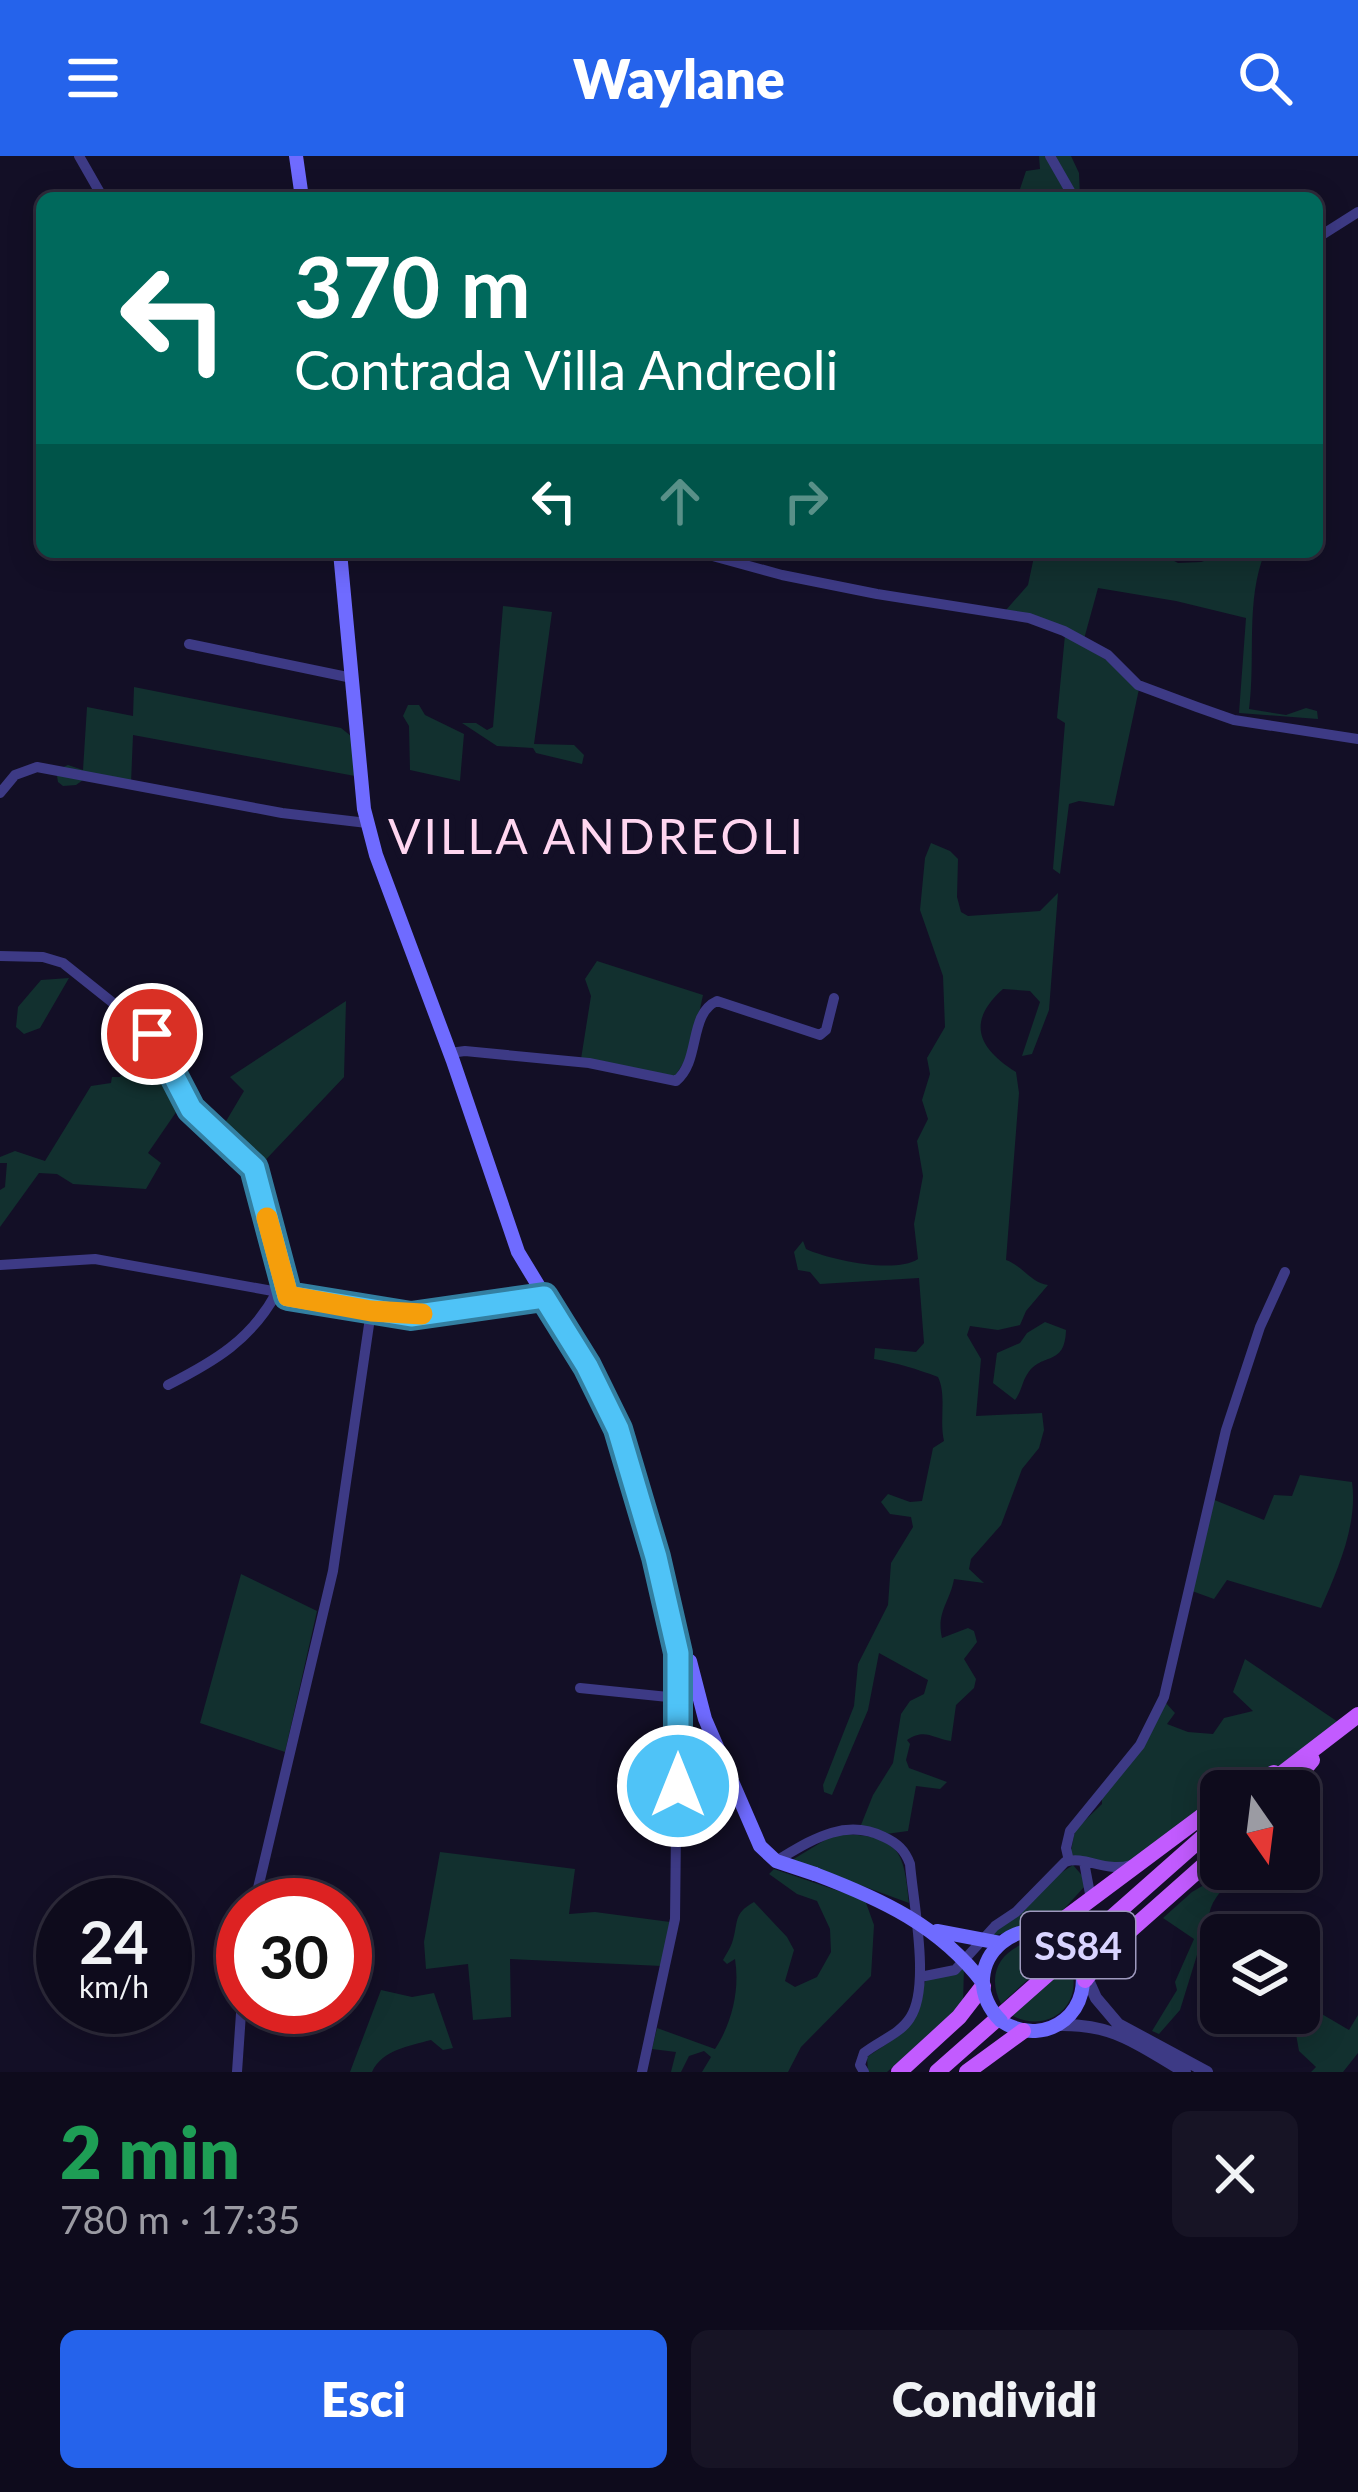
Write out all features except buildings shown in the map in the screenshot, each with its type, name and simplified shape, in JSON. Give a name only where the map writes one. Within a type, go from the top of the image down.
[{"type":"main road","points":[[296,156],[301,192]]},
{"type":"main road","points":[[341,558],[368,823],[389,891],[518,1252],[587,1366],[618,1429],[663,1582],[678,1653],[691,1661],[714,1744],[760,1846],[776,1861],[862,1892],[932,1930],[962,1954],[983,1984]]},
{"type":"main road","points":[[1287,1770],[1358,1715]]},
{"type":"main road","points":[[1303,1770],[1328,1740]]},
{"type":"main road","points":[[1283,1770],[1292,1766]]},
{"type":"main road","points":[[1200,1818],[1059,1923],[1000,1943],[986,1963],[983,1984],[988,2005],[1000,2020],[1023,2031],[1048,2031],[1060,2025],[1078,2006],[1083,1970],[1200,1869]]},
{"type":"main road","name":"SS84","points":[[937,2072],[1200,1840]]},
{"type":"main road","points":[[932,1930],[1000,1943]]},
{"type":"main road","points":[[1034,1931],[1055,1935],[1083,1970]]},
{"type":"main road","points":[[899,2072],[959,2017],[983,1984]]},
{"type":"main road","points":[[967,2072],[1023,2031]]},
{"type":"street","points":[[79,156],[100,192]]},
{"type":"street","points":[[1050,156],[1071,192]]},
{"type":"street","points":[[1323,234],[1358,212]]},
{"type":"street","points":[[720,558],[878,594],[1029,618],[1108,655],[1138,685],[1234,720],[1358,740]]},
{"type":"street","points":[[189,644],[352,678]]},
{"type":"street","points":[[0,793],[14,775],[37,767],[256,809],[368,823]]},
{"type":"street","points":[[0,956],[43,957],[62,963],[152,1034],[191,1109],[254,1168],[283,1294]]},
{"type":"street","points":[[450,1053],[590,1063],[676,1081],[686,1073],[703,1010],[710,1002],[820,1035],[826,1030],[834,998]]},
{"type":"street","points":[[0,1264],[95,1259],[411,1316],[544,1297]]},
{"type":"street","points":[[1069,1861],[1070,1831],[1140,1745],[1164,1696],[1226,1430],[1285,1272]]},
{"type":"street","points":[[168,1385],[232,1350],[283,1294]]},
{"type":"street","points":[[260,1878],[333,1568],[371,1311]]},
{"type":"street","points":[[642,2072],[676,1918],[678,1653]]},
{"type":"street","points":[[580,1688],[678,1698]]},
{"type":"street","points":[[776,1861],[830,1832],[850,1828],[872,1831],[905,1852],[910,1864],[919,1995],[911,2017],[864,2053],[860,2065],[864,2072]]},
{"type":"street","points":[[920,1977],[955,1970],[994,1925],[1016,1912],[1069,1861],[1111,1869],[1139,1863]]},
{"type":"street","points":[[1084,1862],[1091,1899]]},
{"type":"street","points":[[1083,1970],[1105,2012],[1118,2024],[1208,2072]]},
{"type":"street","points":[[1060,2025],[1111,2029],[1186,2072]]},
{"type":"street","points":[[237,2072],[240,2034]]},
{"type":"green space","points":[[1039,156],[1071,156],[1079,173],[1080,192],[1019,192],[1026,171],[1040,169]]},
{"type":"green space","points":[[1034,558],[1168,558],[1178,563],[1263,558],[1253,610],[1249,709],[1286,715],[1306,708],[1317,711],[1318,719],[1239,713],[1246,618],[1098,588],[1084,639],[1006,610],[1028,585]]},
{"type":"green space","points":[[503,606],[552,612],[534,744],[574,745],[584,755],[582,764],[536,753],[533,748],[497,746],[462,723],[476,723],[487,730],[493,727]]},
{"type":"green space","points":[[1065,635],[1108,661],[1139,689],[1114,806],[1069,804],[1060,874],[1053,869],[1065,723],[1057,718]]},
{"type":"green space","points":[[134,687],[341,728],[351,736],[355,776],[133,735],[131,783],[83,780],[63,786],[56,770],[68,765],[83,770],[87,707],[133,716]]},
{"type":"green space","points":[[408,705],[419,705],[425,715],[464,734],[460,781],[410,770],[409,726],[403,716]]},
{"type":"green space","points":[[931,843],[958,859],[957,897],[961,912],[968,916],[1040,911],[1058,893],[1049,1010],[1032,1054],[1022,1056],[1040,1002],[1030,991],[1003,989],[981,1023],[985,1044],[1016,1072],[1019,1093],[1006,1260],[1048,1285],[1020,1325],[998,1330],[970,1326],[967,1335],[981,1359],[976,1416],[1042,1413],[1044,1430],[1039,1448],[1022,1469],[1001,1525],[971,1559],[969,1569],[984,1583],[954,1579],[942,1614],[942,1638],[968,1628],[977,1642],[964,1659],[976,1679],[974,1688],[956,1705],[951,1741],[924,1734],[907,1740],[909,1768],[947,1782],[940,1789],[916,1786],[908,1831],[886,1834],[861,1825],[893,1763],[901,1714],[910,1701],[924,1694],[928,1680],[879,1653],[868,1710],[832,1795],[824,1792],[823,1785],[854,1706],[858,1664],[888,1605],[891,1563],[913,1527],[911,1517],[890,1514],[881,1502],[888,1494],[922,1501],[933,1448],[944,1441],[942,1392],[938,1377],[874,1359],[875,1348],[916,1352],[924,1343],[919,1278],[820,1284],[810,1272],[798,1270],[794,1252],[803,1241],[806,1249],[862,1264],[894,1265],[918,1259],[914,1224],[923,1176],[917,1141],[928,1119],[922,1100],[930,1074],[927,1058],[945,1027],[943,976],[920,910]]},
{"type":"green space","points":[[597,961],[703,995],[691,1051],[675,1076],[581,1059],[591,996],[585,979]]},
{"type":"green space","points":[[69,978],[40,1028],[24,1034],[16,1027],[18,1007],[41,980]]},
{"type":"green space","points":[[346,1001],[344,1077],[256,1170],[249,1157],[219,1133],[244,1091],[230,1077]]},
{"type":"green space","points":[[145,1039],[181,1105],[148,1153],[161,1163],[146,1189],[73,1184],[57,1174],[39,1173],[0,1227],[0,1190],[5,1187],[7,1163],[0,1163],[0,1157],[15,1151],[45,1161],[91,1086],[120,1077]]},
{"type":"green space","points":[[1045,1322],[1066,1330],[1065,1342],[1057,1354],[1028,1373],[1015,1400],[993,1383],[997,1353],[1020,1343]]},
{"type":"green space","points":[[1300,1475],[1352,1482],[1349,1530],[1321,1608],[1227,1580],[1214,1599],[1192,1591],[1212,1499],[1264,1520],[1274,1495],[1292,1496]]},
{"type":"green space","points":[[241,1574],[317,1611],[285,1752],[200,1723]]},
{"type":"green space","points":[[1245,1659],[1341,1724],[1271,1770],[1200,1770],[1200,1810],[1124,1865],[1070,1856],[1075,1830],[1102,1804],[1102,1797],[1165,1702],[1175,1713],[1167,1724],[1213,1734],[1224,1718],[1253,1711],[1233,1692]]},
{"type":"green space","points":[[835,1834],[872,1837],[893,1847],[904,1868],[909,1903],[792,1860]]},
{"type":"green space","points":[[440,1852],[575,1869],[569,1914],[595,1912],[670,1922],[662,1966],[510,1959],[511,2017],[473,2020],[468,1964],[426,1969],[424,1942]]},
{"type":"green space","points":[[1073,1865],[1086,1880],[1085,1886],[1053,1921],[988,1937],[1045,1883]]},
{"type":"green space","points":[[774,1869],[865,1900],[874,1925],[871,1976],[801,2047],[788,2072],[702,2072],[711,2057],[704,2051],[689,2056],[681,2072],[671,2072],[676,2052],[652,2049],[657,2028],[715,2049],[726,2028],[736,1971],[735,1959],[727,1964],[723,1960],[739,1915],[747,1906],[754,1902],[787,1937],[794,1950],[785,1981],[795,1987],[817,1977],[831,1952],[830,1929],[817,1901],[797,1894],[769,1874]]},
{"type":"green space","points":[[1200,1887],[1223,1890],[1210,1914],[1200,1914],[1200,1954],[1180,2010],[1159,2034],[1152,2031],[1177,1990],[1175,1982],[1194,1939],[1163,1918]]},
{"type":"green space","points":[[1028,1942],[1059,1951],[1001,2004],[995,1984],[998,1966],[1009,1952]]},
{"type":"green space","points":[[1069,1962],[1073,1990],[1061,2011],[1039,2021],[1011,2015]]},
{"type":"green space","points":[[964,1967],[963,2004],[887,2072],[868,2072],[867,2057],[900,2035],[926,1980]]},
{"type":"green space","points":[[381,1990],[412,1997],[434,1993],[453,2048],[443,2050],[431,2040],[389,2054],[372,2072],[350,2072],[364,2034],[372,2034],[372,2014]]},
{"type":"green space","points":[[1320,2013],[1349,2030],[1358,2015],[1358,2053],[1343,2072],[1311,2072],[1316,2067],[1299,2051],[1296,2034],[1320,2034]]},
{"type":"slow traffic","points":[[267,1218],[288,1296],[371,1311],[422,1314]]},
{"type":"district","name":"VILLA ANDREOLI","points":[[597,835]]},
{"type":"route","points":[[152,1034],[191,1109],[254,1168],[288,1296],[411,1316],[544,1297],[607,1402],[663,1582],[678,1653],[678,1786]]}]
